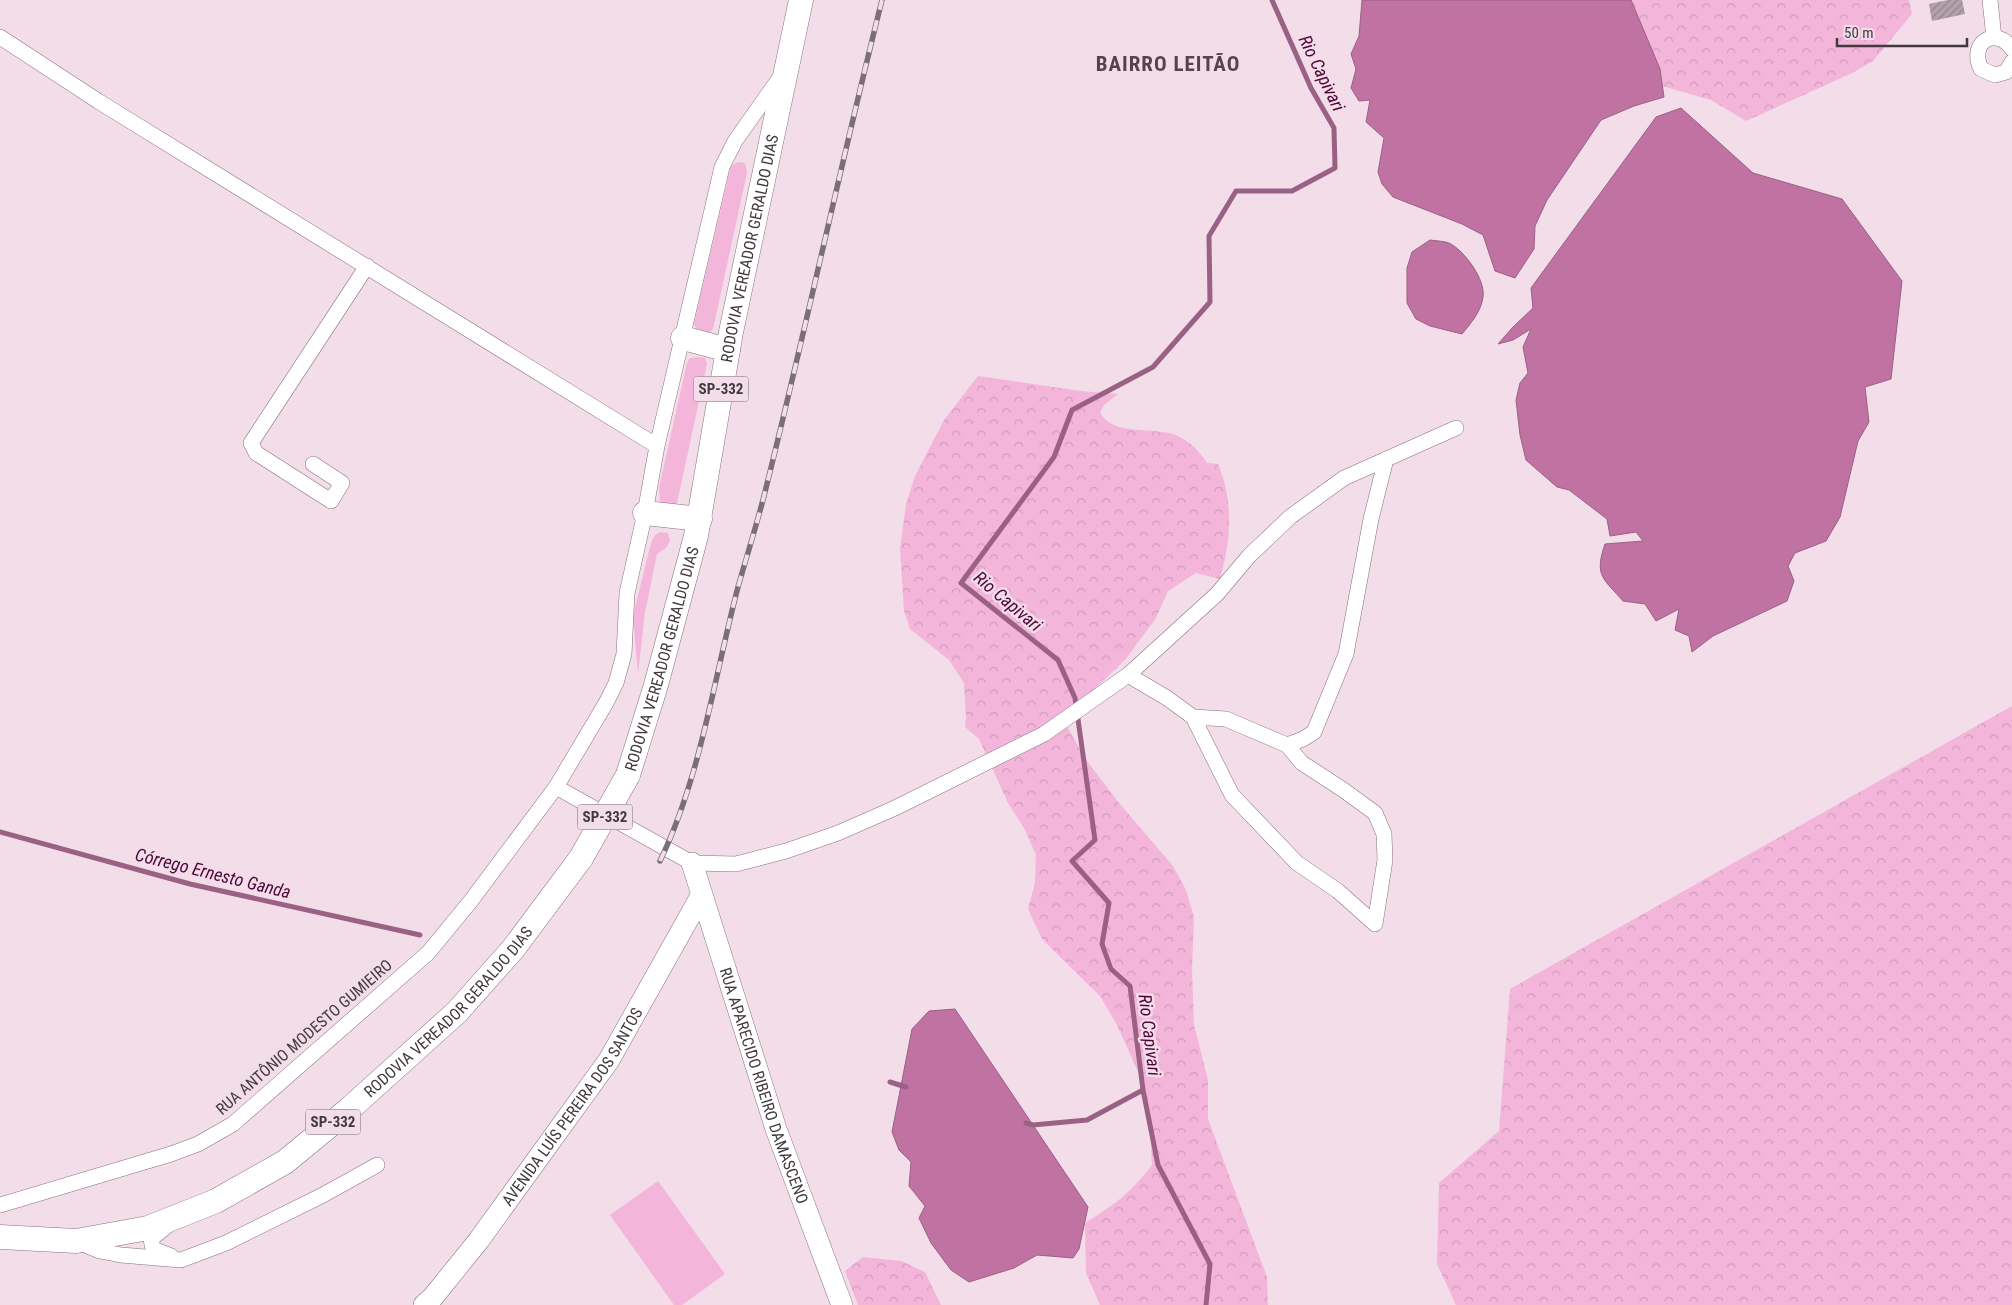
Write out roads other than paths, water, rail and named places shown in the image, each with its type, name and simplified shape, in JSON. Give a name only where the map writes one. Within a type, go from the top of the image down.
[{"type":"main road","name":"RODOVIA VEREADOR GERALDO DIAS","points":[[0,1238],[76,1241],[148,1228],[216,1201],[285,1162],[346,1111],[457,1012],[513,949],[581,858],[628,775],[656,685],[700,520],[728,350],[801,0]]},
{"type":"main road","points":[[683,338],[728,350]]},
{"type":"main road","points":[[645,513],[700,520]]},
{"type":"street","points":[[1990,0],[1994,38]]},
{"type":"street","points":[[0,37],[98,102],[657,446]]},
{"type":"street","points":[[2012,49],[2005,40],[1994,38],[1984,41],[1977,49],[1976,59],[1981,69],[1990,75],[2001,74],[2009,68],[2012,62]]},
{"type":"street","name":"RUA ANTÔNIO MODESTO GUMIEIRO","points":[[0,1205],[171,1154],[198,1144],[233,1124],[428,953],[470,902],[556,787],[606,703],[616,683],[624,654],[627,593],[645,513],[657,446],[722,167],[735,141],[787,69]]},
{"type":"street","points":[[313,464],[342,483],[331,501],[256,453],[252,443],[367,266]]},
{"type":"street","points":[[556,787],[687,861],[736,864],[786,851],[838,833],[895,808],[1044,734],[1128,675],[1216,594],[1249,556],[1290,517],[1344,478],[1456,428]]},
{"type":"street","points":[[1287,745],[1303,740],[1314,732],[1346,654],[1371,519],[1386,460]]},
{"type":"street","points":[[1128,675],[1167,698],[1193,717],[1232,795],[1297,863],[1338,891],[1375,924],[1385,860],[1384,834],[1375,813],[1302,763],[1287,745],[1226,719],[1193,717]]},
{"type":"street","name":"RUA APARECIDO RIBEIRO DAMASCENO","points":[[687,861],[702,896],[776,1129],[842,1305]]},
{"type":"street","name":"AVENIDA LUÍS PEREIRA DOS SANTOS","points":[[424,1305],[433,1297],[479,1240],[609,1060],[702,896]]},
{"type":"street","points":[[76,1241],[100,1251],[121,1255],[181,1260],[226,1243],[377,1165]]},
{"type":"street","points":[[181,1260],[153,1248],[151,1239],[158,1232],[190,1211]]},
{"type":"waterway","name":"Rio Capivari","points":[[1206,1305],[1210,1264],[1158,1165],[1143,1090],[1130,986],[1111,969],[1102,944],[1109,903],[1072,861],[1095,840],[1075,698],[1058,660],[961,583],[1054,457],[1072,410],[1153,367],[1210,302],[1209,236],[1236,191],[1292,191],[1335,168],[1334,128],[1311,88],[1272,0]]},
{"type":"waterway","name":"Córrego Ernesto Ganda","points":[[0,832],[190,884],[420,935]]},
{"type":"waterway","name":"Córrego Ernesto Ganda","points":[[890,1082],[906,1087]]},
{"type":"waterway","name":"Córrego Ernesto Ganda","points":[[1026,1123],[1033,1125],[1087,1120],[1143,1090]]},
{"type":"railway","points":[[660,861],[674,829],[696,761],[729,621],[762,504],[882,0]]},
{"type":"district","name":"BAIRRO LEITÃO","points":[[1168,64]]}]
